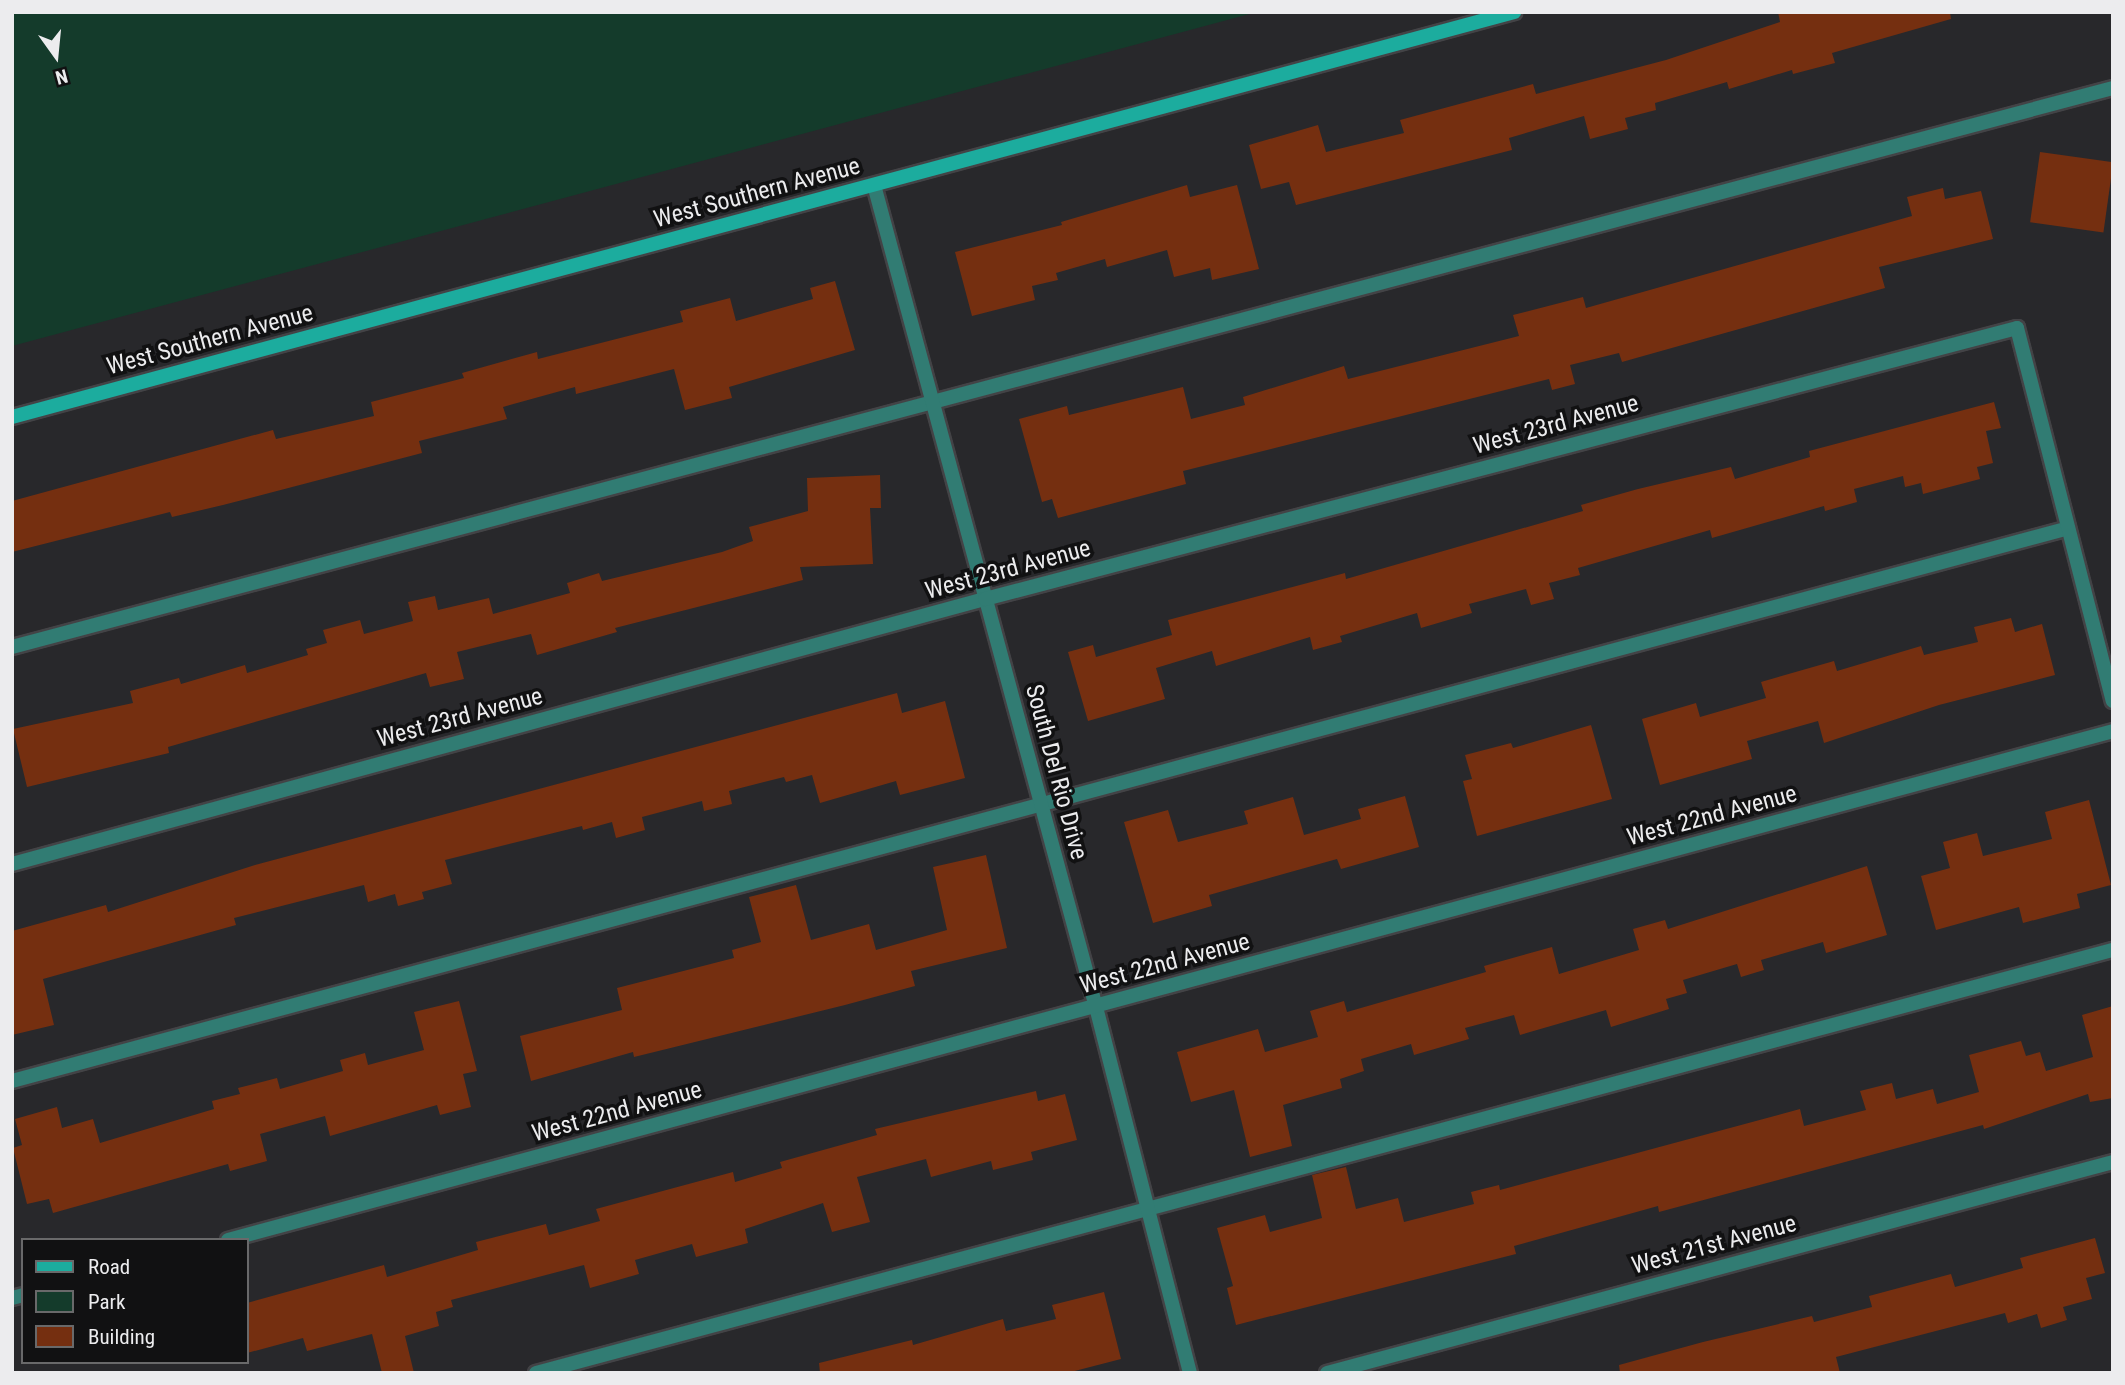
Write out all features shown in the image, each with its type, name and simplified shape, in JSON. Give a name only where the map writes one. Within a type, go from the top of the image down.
[{"type":"main road","name":"West Southern Avenue","points":[[12,416],[1514,12]]},
{"type":"street","points":[[12,647],[934,405],[2113,88]]},
{"type":"street","name":"South Del Rio Drive","points":[[874,185],[1096,1007],[1189,1373]]},
{"type":"street","name":"West 23rd Avenue","points":[[12,864],[985,599],[2017,328],[2068,528]]},
{"type":"street","points":[[12,1081],[2068,528],[2113,701]]},
{"type":"street","name":"West 22nd Avenue","points":[[235,1238],[2113,730]]},
{"type":"street","points":[[536,1373],[2113,950]]},
{"type":"street","name":"West 21st Avenue","points":[[1327,1373],[2113,1162]]},
{"type":"green space","points":[[12,12],[1257,12],[12,346]]},
{"type":"building","points":[[1778,12],[1950,12],[1951,19],[1832,53],[1835,63],[1793,74],[1792,70],[1729,89],[1727,82],[1655,103],[1656,110],[1625,118],[1628,129],[1590,139],[1584,116],[1509,138],[1512,150],[1296,205],[1289,182],[1261,189],[1249,145],[1318,125],[1326,152],[1404,133],[1400,120],[1533,84],[1536,94],[1666,60],[1780,22]]},
{"type":"building","points":[[2040,152],[2113,162],[2103,233],[2030,222]]},
{"type":"building","points":[[1187,185],[1190,197],[1237,185],[1259,269],[1212,280],[1210,268],[1174,277],[1167,250],[1107,267],[1105,259],[1056,273],[1058,280],[1032,286],[1035,300],[972,316],[955,252],[1062,225],[1061,222]]},
{"type":"building","points":[[1943,188],[1945,199],[1981,191],[1993,239],[1879,267],[1885,288],[1622,362],[1619,353],[1570,365],[1575,384],[1552,390],[1549,379],[1183,471],[1186,484],[1058,518],[1052,499],[1042,502],[1019,419],[1067,406],[1069,415],[1183,387],[1191,419],[1245,405],[1243,397],[1344,366],[1348,379],[1519,336],[1513,315],[1583,297],[1586,308],[1912,216],[1907,197]]},
{"type":"building","points":[[835,281],[855,350],[729,387],[732,398],[685,410],[674,369],[576,394],[575,387],[503,407],[507,419],[419,441],[422,453],[223,505],[172,517],[170,512],[12,552],[12,501],[273,430],[276,439],[374,416],[371,402],[464,378],[462,373],[537,352],[538,359],[683,322],[680,311],[730,298],[736,321],[813,299],[810,288]]},
{"type":"building","points":[[1994,402],[2001,428],[1986,431],[1993,463],[1977,467],[1980,479],[1923,494],[1921,483],[1905,487],[1903,476],[1854,489],[1857,502],[1825,511],[1824,506],[1712,538],[1710,530],[1578,568],[1580,575],[1549,583],[1554,599],[1531,605],[1526,589],[1469,604],[1472,613],[1421,628],[1417,613],[1340,636],[1342,642],[1313,650],[1310,637],[1216,666],[1212,651],[1156,668],[1165,699],[1088,721],[1068,652],[1093,645],[1096,657],[1172,635],[1168,620],[1345,573],[1346,579],[1583,511],[1581,505],[1638,489],[1731,467],[1735,479],[1810,457],[1809,451]]},
{"type":"building","points":[[880,475],[881,508],[870,508],[873,564],[800,567],[803,580],[615,628],[617,632],[537,655],[531,634],[457,652],[464,679],[430,687],[426,673],[168,747],[169,753],[27,787],[13,729],[133,703],[130,691],[179,678],[181,684],[245,665],[247,673],[308,655],[306,649],[327,643],[323,630],[360,620],[364,634],[413,621],[408,602],[435,596],[438,610],[489,598],[493,614],[570,593],[567,583],[599,573],[602,581],[722,552],[753,541],[749,527],[808,511],[807,478]]},
{"type":"building","points":[[2011,618],[2015,632],[2042,624],[2055,675],[1939,705],[1824,743],[1818,721],[1747,741],[1752,759],[1660,785],[1642,719],[1696,703],[1700,717],[1766,698],[1761,682],[1834,661],[1837,671],[1921,646],[1924,655],[1978,642],[1974,627]]},
{"type":"building","points":[[897,693],[902,713],[945,701],[965,778],[900,795],[896,781],[820,803],[812,775],[786,782],[784,777],[729,791],[732,804],[704,811],[702,801],[642,817],[645,830],[616,838],[612,822],[583,830],[582,826],[445,860],[452,884],[422,892],[424,899],[398,906],[395,894],[368,902],[364,885],[234,918],[236,925],[43,979],[54,1025],[12,1035],[12,931],[106,905],[108,912],[255,865]]},
{"type":"building","points":[[1591,725],[1612,799],[1477,836],[1463,781],[1472,779],[1465,755],[1511,743],[1513,748]]},
{"type":"building","points":[[1405,796],[1419,847],[1341,869],[1337,859],[1209,895],[1212,906],[1153,923],[1124,822],[1168,810],[1178,842],[1248,824],[1244,811],[1293,797],[1304,835],[1361,819],[1358,809]]},
{"type":"building","points":[[2089,800],[2111,885],[2077,894],[2080,908],[2023,923],[2019,907],[1936,930],[1921,876],[1950,868],[1943,842],[1977,833],[1983,856],[2052,839],[2045,812]]},
{"type":"building","points":[[986,855],[1007,948],[911,971],[915,986],[634,1057],[633,1052],[531,1081],[520,1036],[622,1010],[617,988],[734,958],[732,950],[761,942],[749,897],[796,885],[811,940],[869,924],[876,950],[947,930],[933,867]]},
{"type":"building","points":[[1867,866],[1887,935],[1826,953],[1823,942],[1761,960],[1764,970],[1741,977],[1737,964],[1683,980],[1687,993],[1666,999],[1669,1009],[1611,1027],[1606,1010],[1520,1035],[1514,1015],[1465,1028],[1469,1039],[1414,1055],[1411,1044],[1361,1059],[1364,1071],[1340,1079],[1342,1088],[1283,1105],[1292,1146],[1250,1157],[1234,1090],[1191,1102],[1177,1052],[1258,1029],[1265,1052],[1318,1037],[1310,1011],[1344,1001],[1347,1012],[1486,972],[1484,966],[1552,947],[1559,974],[1639,950],[1633,929],[1665,920],[1668,929]]},
{"type":"building","points":[[459,1001],[477,1071],[463,1074],[471,1107],[440,1115],[437,1105],[330,1136],[325,1116],[260,1134],[267,1161],[230,1171],[228,1164],[53,1213],[49,1199],[27,1204],[13,1148],[22,1145],[15,1119],[57,1107],[62,1128],[93,1119],[100,1143],[214,1109],[212,1101],[240,1094],[238,1088],[277,1078],[280,1089],[343,1071],[340,1060],[365,1053],[368,1065],[424,1050],[414,1012]]},
{"type":"building","points":[[2113,1006],[2113,1098],[2090,1102],[2088,1094],[1984,1129],[1983,1125],[1659,1212],[1658,1206],[1514,1246],[1516,1254],[1236,1325],[1227,1288],[1233,1286],[1217,1228],[1265,1215],[1270,1232],[1322,1218],[1312,1175],[1346,1167],[1356,1209],[1398,1198],[1404,1222],[1474,1204],[1471,1192],[1499,1185],[1500,1190],[1800,1109],[1804,1126],[1866,1110],[1860,1091],[1892,1083],[1896,1099],[1933,1089],[1937,1104],[1979,1092],[1969,1055],[2021,1041],[2026,1056],[2040,1052],[2046,1071],[2093,1057],[2082,1015]]},
{"type":"building","points":[[1036,1091],[1038,1101],[1065,1094],[1077,1140],[1031,1152],[1033,1160],[993,1170],[991,1161],[931,1177],[926,1159],[857,1177],[870,1222],[832,1232],[823,1203],[745,1229],[748,1243],[696,1257],[692,1244],[635,1260],[639,1274],[590,1288],[584,1265],[451,1300],[453,1307],[436,1312],[439,1326],[405,1336],[414,1373],[382,1373],[372,1334],[307,1351],[303,1338],[248,1353],[248,1303],[384,1265],[387,1277],[478,1250],[476,1242],[546,1224],[549,1235],[600,1221],[596,1209],[733,1172],[735,1182],[782,1168],[780,1162],[877,1135],[875,1129]]},
{"type":"building","points":[[2095,1238],[2105,1273],[2086,1278],[2092,1299],[2063,1307],[2067,1320],[2041,1328],[2037,1314],[2008,1323],[2005,1313],[1836,1357],[1840,1373],[1620,1373],[1619,1365],[1703,1342],[1812,1316],[1814,1322],[1872,1307],[1869,1296],[1951,1274],[1955,1287],[2023,1268],[2020,1258]]},
{"type":"building","points":[[1104,1292],[1121,1359],[1067,1373],[820,1373],[819,1363],[912,1340],[913,1345],[1003,1319],[1006,1331],[1056,1319],[1052,1305]]}]
